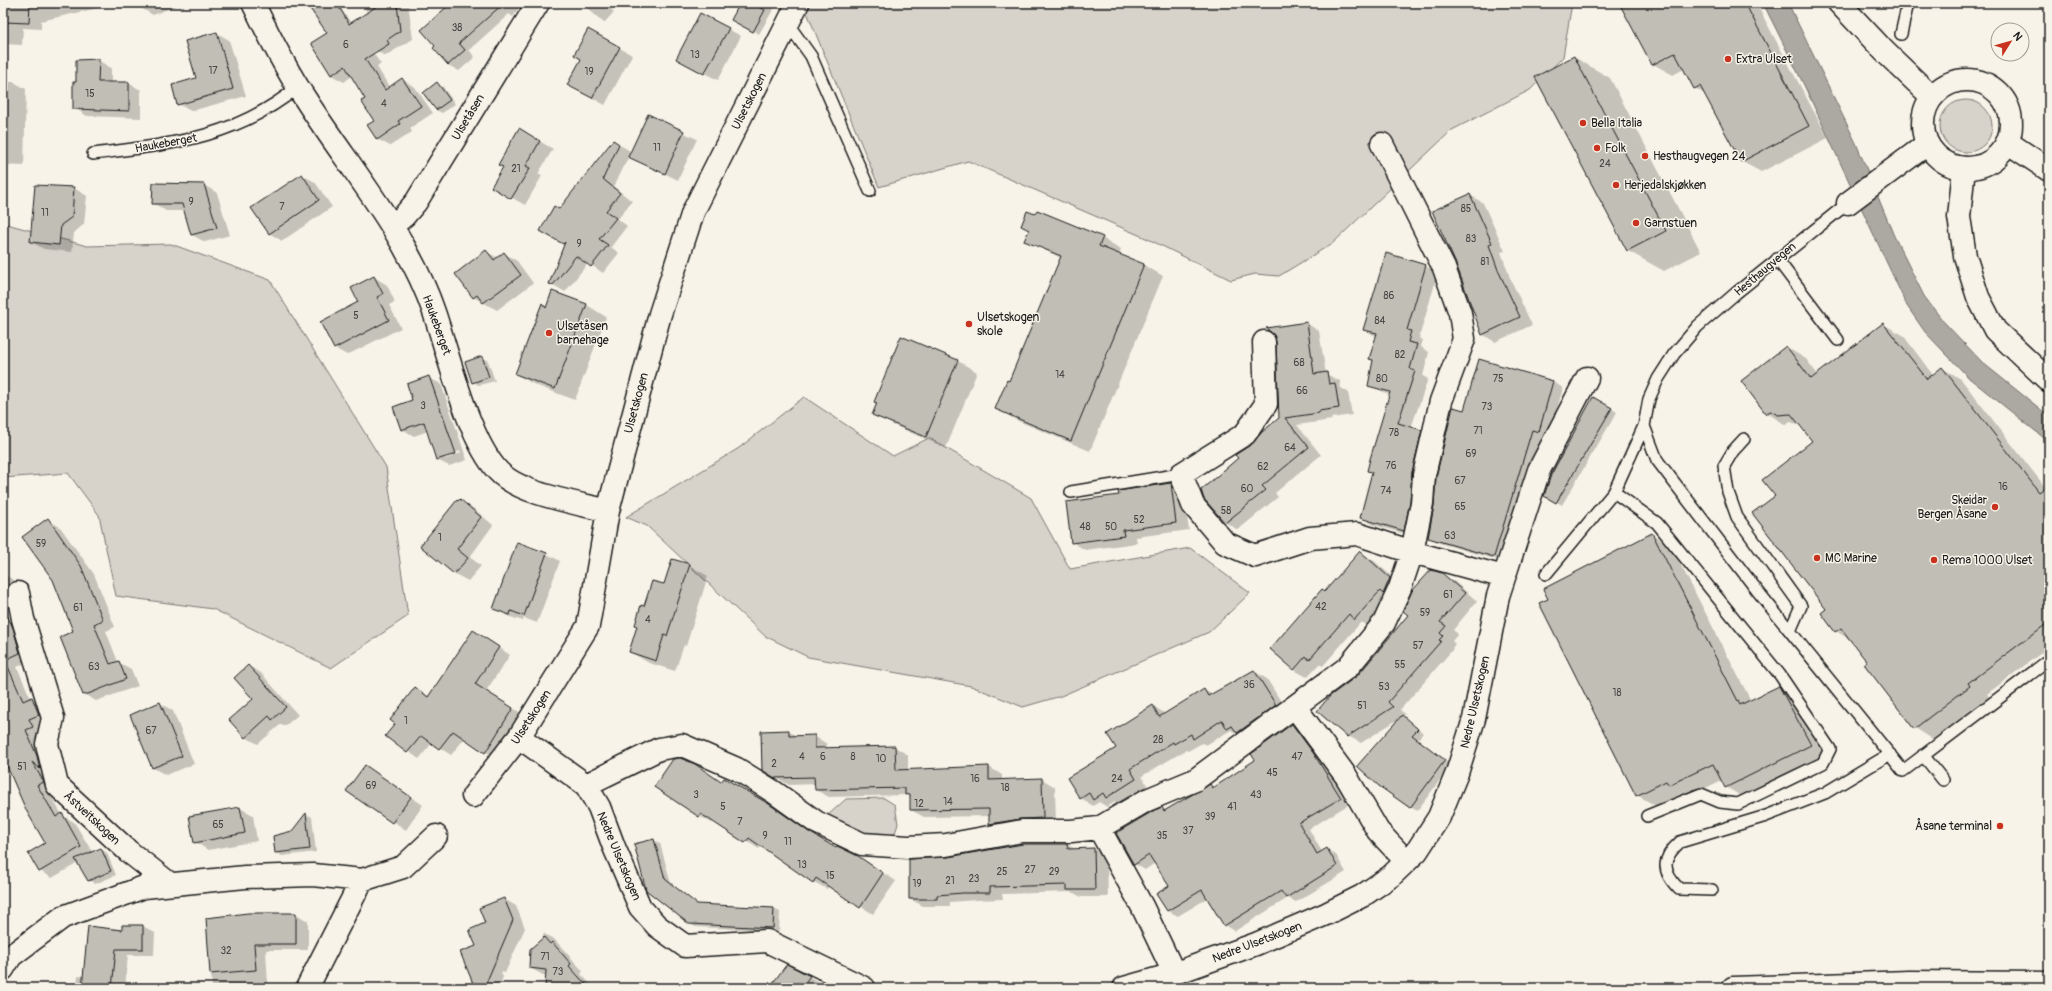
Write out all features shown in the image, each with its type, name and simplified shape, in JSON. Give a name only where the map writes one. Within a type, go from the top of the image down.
[{"type":"main road","name":"Haukeberget","points":[[253,3],[298,87],[392,226],[414,267],[433,310],[475,432],[488,458],[511,482],[530,489],[608,510]]},
{"type":"main road","name":"Ulsetåsen","points":[[392,226],[404,216],[416,202],[538,3]]},
{"type":"main road","name":"Ulsetskogen","points":[[472,796],[519,737],[588,626],[608,510],[660,314],[692,212],[798,3]]},
{"type":"main road","points":[[1839,3],[1885,52],[1931,96]]},
{"type":"main road","points":[[1972,79],[1985,83],[1996,90],[2005,101],[2010,114],[2011,128],[2007,142],[1997,157],[1989,162],[1972,168],[1949,165],[1936,156],[1927,144],[1922,131],[1922,118],[1926,104],[1931,96],[1945,84],[1958,80],[1972,79]]},
{"type":"main road","points":[[2007,142],[2049,170]]},
{"type":"main road","points":[[586,785],[659,749],[682,744],[737,769],[774,792],[816,822],[862,844],[908,848],[946,845],[1022,831],[1071,831],[1099,828],[1147,800],[1195,780],[1295,707],[1348,666],[1384,623],[1400,588],[1412,552],[1422,503],[1424,475],[1442,401],[1464,339],[1460,313],[1444,268],[1382,144]]},
{"type":"main road","name":"Hesthaugvegen","points":[[1848,203],[1927,144]]},
{"type":"main road","points":[[1964,168],[1959,217],[1965,256],[1978,297],[1995,330],[2049,381]]},
{"type":"main road","points":[[1264,342],[1266,404],[1245,434],[1181,474],[1193,505],[1225,543],[1255,556],[1310,538],[1357,534],[1412,552],[1504,577]]},
{"type":"main road","name":"Nedre Ulsetskogen","points":[[1124,988],[1174,973],[1256,944],[1326,914],[1362,896],[1391,876],[1417,851],[1439,817],[1457,773],[1474,719],[1498,596],[1539,470],[1587,378]]},
{"type":"main road","name":"Åstveitskogen","points":[[18,593],[23,619],[53,718],[47,744],[57,785],[117,841],[170,884]]},
{"type":"main road","points":[[1295,707],[1346,776],[1378,831],[1406,861]]},
{"type":"main road","name":"Nedre Ulsetskogen","points":[[519,737],[586,785],[598,807],[640,907],[658,926],[685,946],[767,941],[864,988]]},
{"type":"main road","points":[[1099,828],[1142,906],[1174,973]]},
{"type":"main road","points":[[3,969],[11,956],[63,917],[144,887],[245,877],[313,875],[362,880],[403,867],[436,836]]},
{"type":"main road","points":[[306,988],[362,880]]},
{"type":"main road","points":[[1733,988],[1909,982],[2039,982],[2049,974]]},
{"type":"lane","points":[[1901,34],[1908,3]]},
{"type":"lane","points":[[788,24],[811,56],[870,191]]},
{"type":"lane","name":"Haukeberget","points":[[93,154],[151,147],[197,138],[233,127],[280,102],[298,87]]},
{"type":"lane","name":"Hesthaugvegen","points":[[1644,426],[1648,399],[1658,379],[1674,354],[1698,326],[1777,259],[1848,203]]},
{"type":"lane","points":[[1777,259],[1838,340]]},
{"type":"lane","points":[[1546,574],[1614,492],[1644,426]]},
{"type":"lane","points":[[1644,426],[1656,460],[1790,631],[1903,771],[2049,660]]},
{"type":"lane","points":[[1744,438],[1724,466],[1728,492],[1737,517],[1801,606],[1790,631]]},
{"type":"lane","points":[[1072,492],[1181,474]]},
{"type":"lane","points":[[1614,492],[1657,524],[1780,675],[1830,749],[1822,763],[1738,804],[1720,802],[1701,794],[1647,816]]},
{"type":"lane","points":[[1712,890],[1679,889],[1671,881],[1667,873],[1666,860],[1670,852],[1680,842],[1766,816],[1825,793],[1890,754]]},
{"type":"lane","points":[[1923,755],[1943,780]]},
{"type":"shaded area","points":[[809,3],[1572,3],[1563,57],[1530,90],[1452,130],[1333,243],[1279,276],[1255,274],[1231,280],[1148,239],[968,161],[879,187],[806,10]]},
{"type":"shaded area","points":[[1763,3],[1788,3],[1856,143],[1894,236],[1924,296],[1943,321],[1983,363],[2049,416],[2049,442],[1969,378],[1925,332],[1907,306],[1804,85]]},
{"type":"shaded area","points":[[1961,100],[1971,100],[1985,107],[1992,121],[1992,131],[1985,145],[1971,152],[1961,152],[1951,148],[1944,141],[1940,131],[1940,121],[1944,111],[1951,104]]},
{"type":"shaded area","points":[[3,223],[87,246],[171,244],[270,280],[386,467],[408,616],[331,668],[213,609],[116,596],[99,515],[68,473],[3,478]]},
{"type":"shaded area","points":[[804,397],[893,456],[929,438],[1031,498],[1070,569],[1190,548],[1250,593],[1209,632],[1061,696],[1023,707],[971,686],[808,657],[765,636],[647,526],[626,517],[739,448]]},
{"type":"shaded area","points":[[884,798],[895,805],[898,824],[894,836],[855,836],[827,816],[846,799]]},
{"type":"building","points":[[3,3],[30,3],[29,23],[3,22]]},
{"type":"building","points":[[306,3],[337,3],[349,24],[382,3],[397,3],[400,31],[387,40],[389,44],[365,59],[385,90],[402,78],[421,106],[398,121],[400,124],[377,140],[367,125],[374,121],[361,101],[365,99],[345,66],[331,75],[311,43],[327,33]]},
{"type":"building","points":[[451,3],[504,3],[459,43],[465,50],[448,65],[433,48],[435,46],[421,30]]},
{"type":"building","points":[[740,3],[753,3],[765,10],[753,32],[731,20]]},
{"type":"building","points":[[1619,3],[1745,3],[1809,126],[1741,162],[1700,86],[1694,89],[1675,53],[1652,65]]},
{"type":"building","points":[[700,13],[729,28],[704,74],[676,59]]},
{"type":"building","points":[[588,29],[620,47],[592,98],[567,85],[581,59],[574,55]]},
{"type":"building","points":[[217,32],[233,89],[177,105],[172,85],[196,78],[185,41]]},
{"type":"building","points":[[1574,56],[1666,231],[1627,251],[1535,77]]},
{"type":"building","points":[[99,59],[98,82],[129,82],[129,111],[73,109],[73,82],[76,82],[76,60]]},
{"type":"building","points":[[437,82],[450,100],[436,110],[423,93]]},
{"type":"building","points":[[648,114],[684,131],[665,174],[628,157]]},
{"type":"building","points":[[519,128],[540,141],[526,166],[530,168],[511,199],[491,187],[503,167],[498,165]]},
{"type":"building","points":[[613,140],[619,144],[603,179],[620,193],[606,211],[616,218],[599,239],[608,245],[591,267],[576,256],[553,285],[549,284],[565,242],[563,244],[540,231],[554,206],[559,209]]},
{"type":"building","points":[[302,174],[319,200],[269,234],[251,208]]},
{"type":"building","points":[[153,183],[204,184],[217,228],[191,235],[182,204],[152,204]]},
{"type":"building","points":[[35,185],[74,187],[72,217],[61,225],[59,245],[30,242]]},
{"type":"building","points":[[1470,194],[1492,243],[1489,245],[1498,270],[1520,317],[1482,335],[1456,264],[1432,211]]},
{"type":"building","name":"Ulsetskogen skole","points":[[1037,210],[1103,237],[1099,246],[1144,264],[1071,441],[995,409],[1007,380],[1009,381],[1061,256],[1024,241],[1029,230],[1021,226],[1027,211],[1035,214]]},
{"type":"building","points":[[486,250],[494,260],[504,252],[521,275],[483,303],[477,295],[473,298],[455,274]]},
{"type":"building","points":[[1386,253],[1426,265],[1407,330],[1411,331],[1408,342],[1417,344],[1410,369],[1415,371],[1398,423],[1422,430],[1412,472],[1410,501],[1404,531],[1360,518],[1372,472],[1367,471],[1390,392],[1368,386],[1373,360],[1369,359],[1377,333],[1363,330]]},
{"type":"building","points":[[374,276],[383,294],[377,297],[389,320],[334,349],[320,322],[358,302],[351,288]]},
{"type":"building","points":[[552,291],[587,304],[555,389],[515,374],[542,303],[546,308]]},
{"type":"building","points":[[1307,322],[1314,374],[1327,372],[1329,384],[1335,383],[1339,408],[1319,411],[1319,413],[1285,418],[1309,447],[1262,486],[1266,490],[1225,523],[1204,499],[1201,490],[1238,458],[1235,455],[1252,444],[1262,432],[1279,418],[1276,342],[1274,335],[1266,328]]},
{"type":"building","points":[[1883,323],[1927,379],[1942,367],[2039,492],[2049,485],[2049,622],[1968,683],[1970,686],[1914,729],[1864,664],[1867,662],[1841,628],[1835,632],[1821,613],[1826,609],[1752,513],[1775,496],[1762,480],[1812,441],[1791,414],[1778,415],[1770,411],[1766,414],[1741,381],[1786,346],[1811,379]]},
{"type":"building","points":[[901,336],[958,360],[926,437],[872,415],[877,403],[874,402]]},
{"type":"building","points":[[482,356],[489,377],[472,383],[465,362]]},
{"type":"building","points":[[1479,359],[1553,381],[1539,432],[1532,430],[1494,557],[1428,538],[1434,506],[1436,477],[1453,407],[1464,410]]},
{"type":"building","points":[[429,376],[456,454],[436,460],[424,422],[401,430],[393,407],[412,400],[407,384]]},
{"type":"building","points":[[1593,397],[1612,408],[1556,503],[1544,496],[1551,475]]},
{"type":"building","points":[[1171,483],[1176,523],[1123,530],[1124,536],[1071,543],[1066,502],[1119,495],[1118,491]]},
{"type":"building","points":[[460,499],[481,517],[457,549],[468,558],[454,574],[420,546],[457,500],[458,501]]},
{"type":"building","points":[[48,518],[81,566],[103,620],[94,624],[110,664],[119,661],[126,679],[88,694],[83,695],[60,637],[73,631],[53,580],[22,537]]},
{"type":"building","points":[[1652,533],[1740,705],[1779,686],[1811,745],[1725,788],[1713,764],[1669,785],[1666,781],[1636,796],[1539,603],[1548,599],[1543,589]]},
{"type":"building","points":[[517,542],[547,553],[524,616],[511,611],[510,615],[493,609]]},
{"type":"building","points":[[1360,551],[1390,578],[1383,594],[1380,591],[1354,620],[1349,614],[1309,660],[1306,656],[1294,670],[1270,649],[1322,589],[1325,591]]},
{"type":"building","points":[[672,559],[690,564],[667,636],[664,635],[656,661],[629,652],[637,626],[635,625],[641,605],[644,606],[652,581],[664,584]]},
{"type":"building","points":[[1431,570],[1442,573],[1465,593],[1440,622],[1446,626],[1440,633],[1443,636],[1439,640],[1441,641],[1388,702],[1393,707],[1347,737],[1317,711],[1330,696],[1358,675],[1408,615],[1403,611],[1412,591]]},
{"type":"building","points":[[3,606],[13,628],[20,653],[5,660],[23,701],[32,697],[39,715],[29,719],[33,727],[26,730],[37,756],[40,769],[32,762],[44,782],[37,785],[56,817],[62,813],[81,847],[39,872],[28,853],[45,843],[26,810],[3,757]]},
{"type":"building","points":[[473,630],[499,647],[475,684],[513,708],[485,753],[453,731],[439,749],[421,736],[407,753],[385,736],[395,724],[390,720],[415,687],[428,697]]},
{"type":"building","points":[[248,665],[286,707],[272,720],[269,716],[245,738],[229,720],[253,699],[234,678]]},
{"type":"building","points":[[1254,670],[1276,705],[1237,733],[1232,726],[1227,729],[1222,720],[1193,739],[1191,734],[1174,744],[1173,742],[1130,769],[1136,779],[1106,798],[1103,793],[1093,800],[1089,793],[1080,799],[1067,778],[1116,748],[1107,734],[1153,705],[1159,717],[1204,689],[1208,696]]},
{"type":"building","points":[[160,702],[182,756],[152,768],[130,715]]},
{"type":"building","points":[[1402,715],[1418,729],[1412,735],[1445,760],[1410,808],[1379,786],[1357,766]]},
{"type":"building","points":[[1292,724],[1314,754],[1341,798],[1299,823],[1317,854],[1327,848],[1337,866],[1286,898],[1281,891],[1224,926],[1202,890],[1167,911],[1156,894],[1169,886],[1149,855],[1134,865],[1116,833],[1153,811],[1162,807],[1164,811],[1210,784],[1213,788],[1255,760],[1251,754]]},
{"type":"building","points":[[789,730],[789,736],[815,735],[815,748],[895,746],[896,770],[989,766],[989,780],[1042,778],[1043,818],[1020,819],[989,824],[989,809],[910,810],[910,794],[905,795],[905,788],[815,790],[814,777],[775,778],[762,770],[761,731]]},
{"type":"building","points":[[680,758],[695,764],[721,782],[724,778],[769,804],[809,832],[836,848],[837,846],[858,856],[883,873],[860,908],[816,878],[813,883],[749,838],[745,843],[701,814],[699,817],[654,787],[673,759]]},
{"type":"building","points":[[365,765],[411,797],[392,823],[346,791]]},
{"type":"building","points":[[240,807],[245,833],[194,843],[189,816]]},
{"type":"building","points":[[306,813],[310,849],[275,853],[273,836],[292,831]]},
{"type":"building","points":[[654,839],[665,879],[697,904],[774,908],[773,928],[689,924],[646,890],[634,844]]},
{"type":"building","points":[[1023,844],[1067,844],[1068,849],[1094,848],[1095,890],[1067,890],[1067,885],[990,887],[990,893],[937,895],[937,899],[909,899],[909,859],[948,857]]},
{"type":"building","points":[[101,848],[111,871],[88,881],[75,859]]},
{"type":"building","points":[[504,898],[513,920],[484,988],[475,988],[460,952],[476,946],[469,930],[485,923],[479,908]]},
{"type":"building","points":[[248,913],[296,913],[296,944],[254,944],[256,970],[210,974],[206,918]]},
{"type":"building","points":[[122,925],[143,925],[143,949],[116,949],[112,988],[82,988],[88,926],[122,930]]},
{"type":"building","points":[[544,937],[550,944],[552,942],[571,964],[569,966],[589,988],[545,987],[546,970],[529,968],[530,949]]},
{"type":"building","points":[[787,964],[810,976],[801,988],[769,988]]},
{"type":"place","name":"Extra Ulset","points":[[1728,59]]},
{"type":"place","name":"Bella Italia","points":[[1583,123]]},
{"type":"place","name":"Folk","points":[[1597,148]]},
{"type":"place","name":"Hesthaugvegen 24","points":[[1645,156]]},
{"type":"place","name":"Herjedalskjøkken","points":[[1616,185]]},
{"type":"place","name":"Garnstuen","points":[[1636,223]]},
{"type":"place","name":"Ulsetskogen skole","points":[[969,324]]},
{"type":"place","name":"Ulsetåsen barnehage","points":[[549,333]]},
{"type":"place","name":"Skeidar Bergen Åsane","points":[[1995,507]]},
{"type":"place","name":"MC Marine","points":[[1817,558]]},
{"type":"place","name":"Rema 1000 Ulset","points":[[1934,560]]},
{"type":"place","name":"Åsane terminal","points":[[2000,826]]}]
